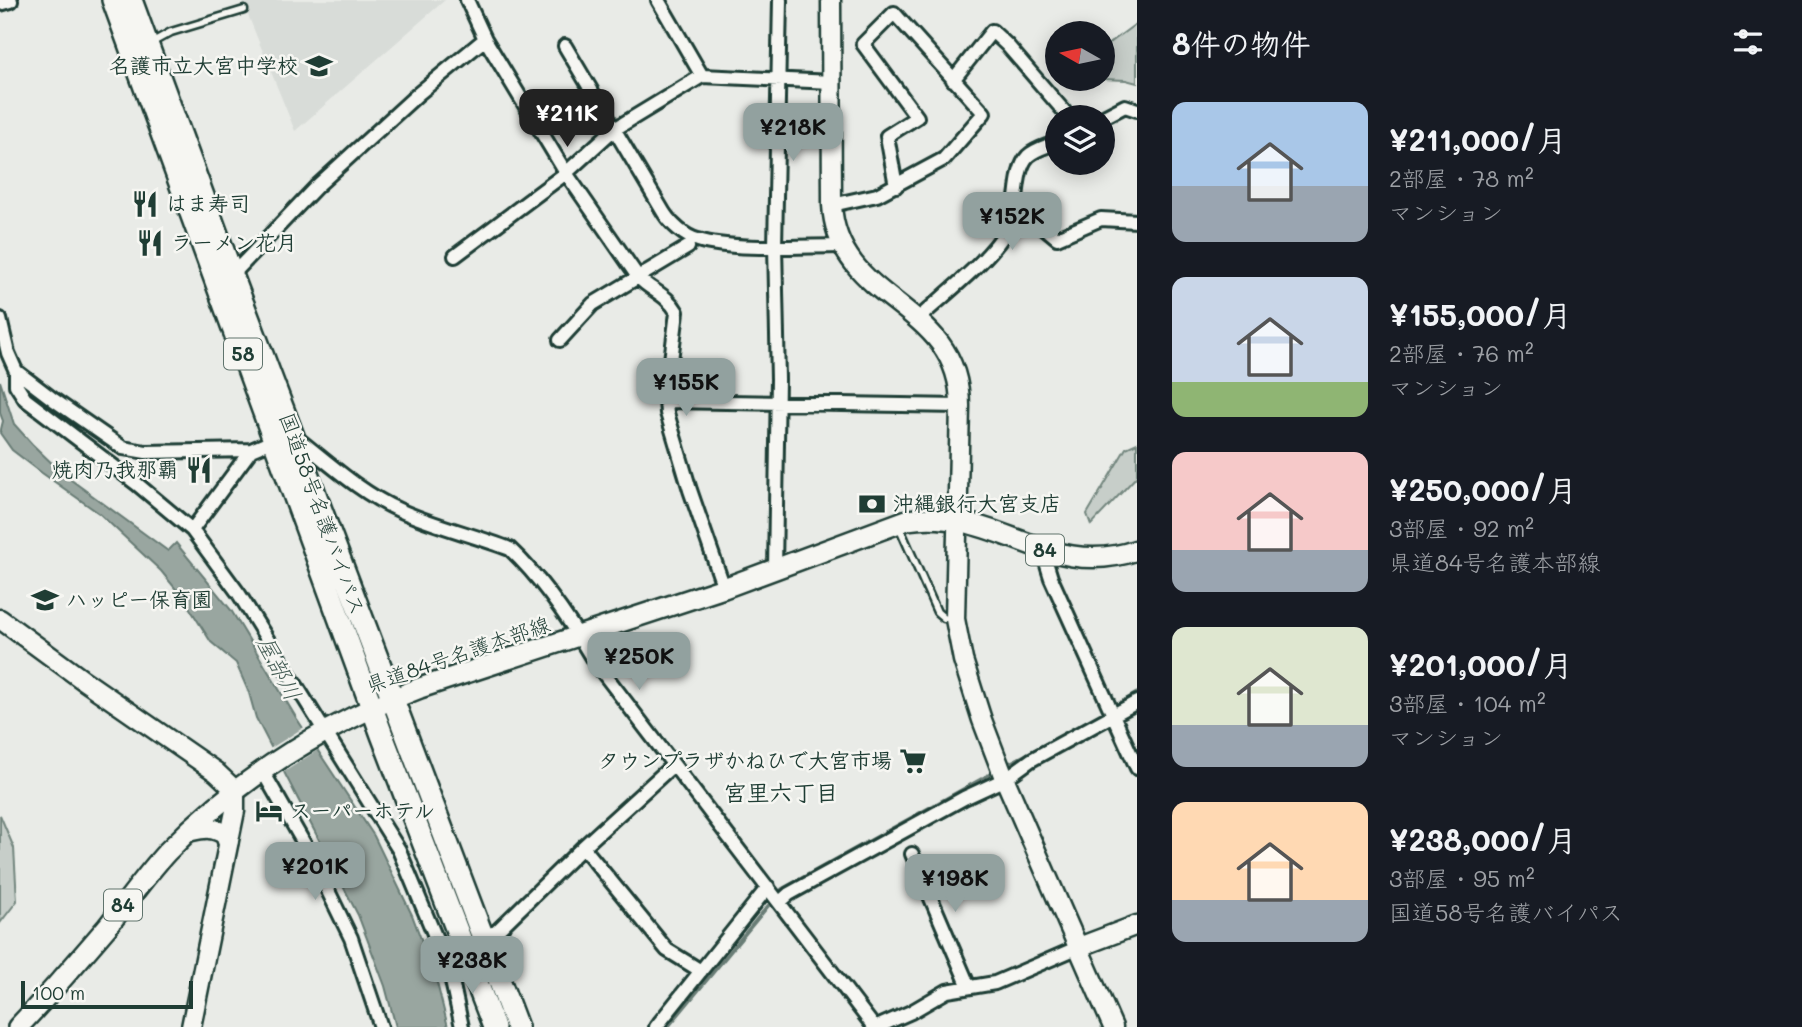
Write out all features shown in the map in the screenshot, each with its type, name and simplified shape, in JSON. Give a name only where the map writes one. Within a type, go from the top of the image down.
[{"type":"highway","name":"国道58号名護バイパス","points":[[113,0],[284,438],[382,704],[483,936],[517,1027]]},
{"type":"highway","name":"国道58号名護バイパス","points":[[131,0],[232,275],[284,438]]},
{"type":"highway","name":"国道58号名護バイパス","points":[[382,704],[460,968],[494,1027]]},
{"type":"main road","name":"県道84号名護本部線","points":[[19,1027],[149,874],[190,831],[235,790],[321,732],[382,704],[420,688],[724,588],[907,520],[938,517],[957,519],[1042,549],[1089,559],[1137,550]]},
{"type":"main road","points":[[190,831],[214,828],[225,834],[228,842]]},
{"type":"street","points":[[467,0],[485,39],[566,173],[638,277],[670,300],[677,312],[666,401],[690,490],[724,588]]},
{"type":"street","points":[[658,0],[702,76]]},
{"type":"street","points":[[775,570],[778,402],[775,246],[780,0]]},
{"type":"street","points":[[831,0],[833,218],[841,246],[857,268],[935,335],[952,361],[960,390],[960,407],[957,519],[949,618],[968,683],[1002,772],[1113,1027]]},
{"type":"street","points":[[832,205],[877,195],[896,186],[944,159],[984,113],[894,13],[863,44],[917,117],[887,136],[896,186]]},
{"type":"street","points":[[953,80],[992,31],[1059,105]]},
{"type":"street","points":[[232,275],[316,187],[418,94],[485,39]]},
{"type":"street","points":[[565,46],[669,221],[682,231],[696,240],[734,245],[841,246]]},
{"type":"street","points":[[455,257],[566,173],[613,130],[702,76],[833,82]]},
{"type":"street","points":[[1115,111],[1125,106],[1137,110]]},
{"type":"street","points":[[918,320],[995,247],[1014,218],[1022,169],[1027,158],[1045,147]]},
{"type":"street","points":[[1016,204],[1057,237],[1101,219],[1137,221]]},
{"type":"street","points":[[559,340],[593,304],[688,247]]},
{"type":"street","points":[[0,319],[8,353],[16,371],[16,384],[25,399],[137,484],[192,530],[239,594],[321,732],[399,850],[460,968],[462,1027]]},
{"type":"street","points":[[16,371],[54,401],[123,448],[146,452],[251,450],[284,438],[382,502],[416,517],[510,549],[575,626],[592,658],[876,1027],[911,1012],[947,991],[995,983],[1137,925]]},
{"type":"street","points":[[666,401],[960,407]]},
{"type":"street","points":[[192,530],[251,450]]},
{"type":"street","points":[[1042,549],[1051,578],[1137,768]]},
{"type":"street","points":[[0,619],[216,772],[235,790],[234,811],[191,1027]]},
{"type":"street","points":[[779,902],[952,804],[1002,772],[1031,760],[1137,702]]},
{"type":"street","points":[[483,936],[496,932],[583,847],[673,765]]},
{"type":"street","points":[[265,769],[351,938],[382,1027]]},
{"type":"street","points":[[583,847],[667,950],[701,971]]},
{"type":"street","points":[[912,854],[969,987]]},
{"type":"street","points":[[656,1027],[768,887]]},
{"type":"lane","points":[[147,46],[171,33],[244,10]]},
{"type":"lane","points":[[902,533],[937,612],[949,618]]},
{"type":"shaded area","name":"名護市立大宮中学校","points":[[242,0],[445,0],[295,131]]},
{"type":"shaded area","points":[[1137,23],[1137,83],[1115,80],[1115,39]]},
{"type":"shaded area","points":[[0,381],[14,424],[32,444],[63,474],[168,551],[176,543],[231,610],[297,719],[374,836],[412,915],[436,979],[448,1027],[396,1027],[385,986],[358,915],[256,718],[236,663],[211,642],[184,599],[161,571],[100,514],[12,450],[0,433],[3,421],[0,413]]},
{"type":"shaded area","points":[[1137,443],[1137,476],[1091,525],[1087,514],[1126,448]]},
{"type":"shaded area","points":[[0,815],[14,848],[17,901],[0,923]]},
{"type":"pier","points":[[306,726],[321,748],[281,774],[268,750]]},
{"type":"waterway","points":[[1097,717],[1137,693]]},
{"type":"waterway","points":[[1004,766],[1090,721]]},
{"type":"waterway","points":[[668,1027],[782,889],[994,772]]},
{"type":"place","name":"名護市立大宮中学校","points":[[319,66]]},
{"type":"place","name":"はま寿司","points":[[145,204]]},
{"type":"place","name":"ラーメン花月","points":[[150,243]]},
{"type":"place","name":"焼肉乃我那覇","points":[[199,470]]},
{"type":"place","name":"沖縄銀行大宮支店","points":[[872,504]]},
{"type":"place","name":"ハッピー保育園","points":[[45,600]]},
{"type":"place","name":"タウンプラザかねひで大宮市場","points":[[913,761]]},
{"type":"place","name":"スーパーホテル","points":[[269,811]]},
{"type":"district","name":"宮里六丁目","points":[[781,793]]},
{"type":"water label","name":"屋部川","points":[[279,668]]}]
